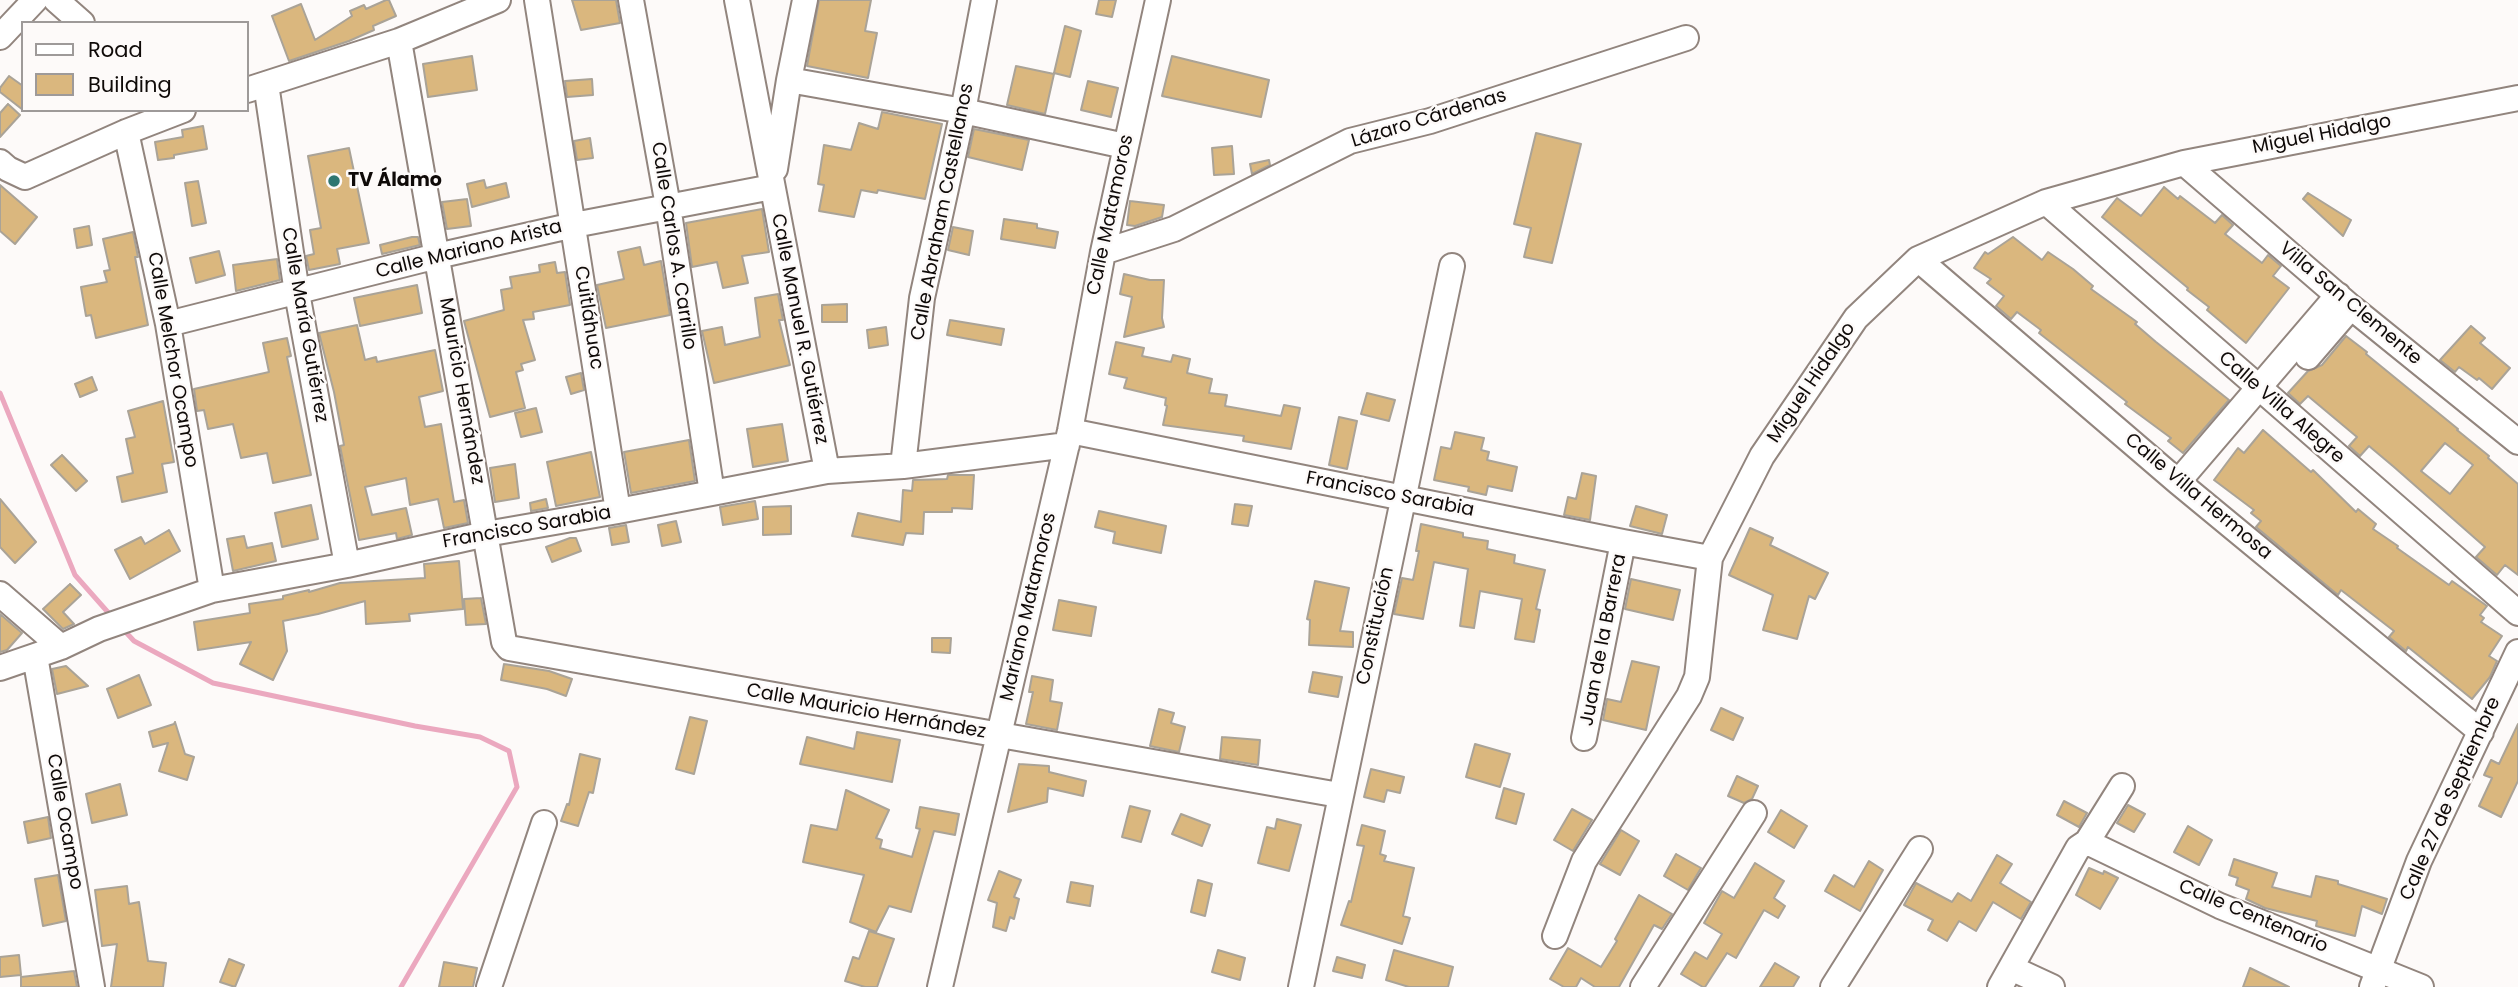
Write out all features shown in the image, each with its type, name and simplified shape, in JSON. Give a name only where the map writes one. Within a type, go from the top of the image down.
[{"type":"street","points":[[0,37],[35,0]]},
{"type":"street","points":[[56,0],[80,21]]},
{"type":"street","points":[[257,87],[399,41],[498,0]]},
{"type":"street","name":"Cuitláhuac","points":[[537,0],[618,511]]},
{"type":"street","name":"Calle Carlos A. Carrillo","points":[[631,0],[668,206],[712,493]]},
{"type":"street","name":"Calle Manuel R. Gutiérrez","points":[[737,0],[827,471]]},
{"type":"street","points":[[772,187],[804,0]]},
{"type":"street","name":"Calle Abraham Castellanos","points":[[903,466],[922,298],[984,0]]},
{"type":"street","name":"Calle Matamoros","points":[[1068,438],[1103,252],[1158,0]]},
{"type":"street","name":"Lázaro Cárdenas","points":[[1103,252],[1174,229],[1350,141],[1430,121],[1686,38]]},
{"type":"street","name":"Mauricio Hernández","points":[[399,41],[486,534]]},
{"type":"street","points":[[789,80],[963,111],[1125,146]]},
{"type":"street","name":"Calle María Gutiérrez","points":[[257,87],[346,565]]},
{"type":"street","name":"Miguel Hidalgo","points":[[1555,936],[1584,861],[1689,696],[1698,677],[1710,558],[1762,456],[1856,318],[1918,259],[2046,202],[2184,163],[2518,98]]},
{"type":"street","points":[[0,162],[25,177],[127,131],[177,112]]},
{"type":"street","name":"Calle Melchor Ocampo","points":[[127,131],[168,324],[212,590]]},
{"type":"street","name":"Villa San Clemente","points":[[2184,163],[2345,301],[2518,442]]},
{"type":"street","name":"Calle Mariano Arista","points":[[168,324],[437,256],[574,225],[772,187]]},
{"type":"street","name":"Calle Villa Alegre","points":[[2046,202],[2518,612]]},
{"type":"street","name":"Calle Villa Hermosa","points":[[1918,259],[2183,486],[2481,732]]},
{"type":"street","name":"Constitución","points":[[1301,987],[1339,795],[1452,266]]},
{"type":"street","points":[[2183,486],[2345,301]]},
{"type":"street","name":"Francisco Sarabia","points":[[0,668],[61,647],[99,629],[212,590],[346,565],[486,534],[827,471],[903,466],[1068,438],[1404,498],[1710,558]]},
{"type":"street","name":"Mariano Matamoros","points":[[940,987],[1068,438]]},
{"type":"street","name":"Calle Mauricio Hernández","points":[[486,534],[504,642],[509,648],[1339,795]]},
{"type":"street","name":"Juan de la Barrera","points":[[1584,738],[1623,542]]},
{"type":"street","points":[[0,594],[61,647]]},
{"type":"street","name":"Calle 27 de Septiembre","points":[[2376,978],[2419,860],[2518,652]]},
{"type":"street","name":"Calle Ocampo","points":[[36,656],[92,987]]},
{"type":"street","points":[[2052,987],[2006,978],[2078,848],[2087,842],[2122,786]]},
{"type":"street","points":[[1643,987],[1754,813]]},
{"type":"street","points":[[489,987],[544,823]]},
{"type":"street","name":"Calle Centenario","points":[[2087,842],[2376,978],[2421,987]]},
{"type":"street","points":[[1833,987],[1920,849]]},
{"type":"building","points":[[389,0],[396,16],[373,26],[374,30],[289,61],[272,16],[301,4],[315,40],[352,16],[350,11],[364,5],[366,9]]},
{"type":"building","points":[[572,0],[616,0],[620,23],[581,30]]},
{"type":"building","points":[[819,0],[871,0],[865,31],[877,33],[868,78],[807,66]]},
{"type":"building","points":[[1099,0],[1116,0],[1112,17],[1096,14]]},
{"type":"building","points":[[1065,26],[1081,31],[1070,77],[1054,73]]},
{"type":"building","points":[[472,56],[477,90],[428,97],[423,64]]},
{"type":"building","points":[[1172,56],[1269,80],[1261,117],[1162,96]]},
{"type":"building","points":[[1016,66],[1054,74],[1045,114],[1007,105]]},
{"type":"building","points":[[9,76],[21,85],[21,108],[0,92]]},
{"type":"building","points":[[592,79],[593,95],[567,97],[565,81]]},
{"type":"building","points":[[1088,81],[1118,88],[1111,117],[1081,110]]},
{"type":"building","points":[[8,104],[20,115],[0,137],[0,113]]},
{"type":"building","points":[[882,112],[942,124],[925,199],[878,190],[877,193],[861,190],[854,217],[819,211],[824,185],[818,184],[824,145],[851,150],[859,123],[878,129]]},
{"type":"building","points":[[203,126],[207,149],[158,160],[155,142],[183,137],[182,130]]},
{"type":"building","points":[[974,129],[1029,140],[1022,170],[968,157]]},
{"type":"building","points":[[1536,133],[1581,144],[1552,263],[1524,257],[1531,228],[1514,224]]},
{"type":"building","points":[[590,138],[593,158],[577,160],[574,141]]},
{"type":"building","points":[[1232,146],[1234,174],[1214,175],[1212,148]]},
{"type":"building","points":[[349,148],[369,243],[337,249],[340,264],[309,270],[306,256],[314,254],[310,230],[321,228],[308,156]]},
{"type":"building","points":[[1269,160],[1270,165],[1252,174],[1250,164]]},
{"type":"building","points":[[484,180],[486,188],[506,183],[509,197],[472,207],[467,184]]},
{"type":"building","points":[[198,181],[206,223],[192,226],[185,183]]},
{"type":"building","points":[[0,185],[37,217],[15,244],[0,231]]},
{"type":"building","points":[[2164,187],[2215,223],[2222,215],[2233,225],[2225,234],[2262,263],[2268,255],[2281,266],[2273,276],[2289,288],[2246,343],[2207,310],[2209,307],[2187,290],[2188,288],[2102,217],[2117,198],[2141,216]]},
{"type":"building","points":[[2308,193],[2351,220],[2343,236],[2303,199]]},
{"type":"building","points":[[467,199],[471,226],[447,229],[442,202]]},
{"type":"building","points":[[1130,201],[1164,205],[1162,217],[1135,226],[1127,225]]},
{"type":"building","points":[[762,209],[769,252],[742,256],[748,283],[723,288],[717,262],[692,267],[686,223]]},
{"type":"building","points":[[1004,219],[1037,224],[1037,228],[1058,232],[1055,248],[1001,239]]},
{"type":"building","points":[[89,226],[92,245],[77,248],[74,229]]},
{"type":"building","points":[[953,227],[973,231],[969,255],[948,250]]},
{"type":"building","points":[[133,232],[148,325],[96,338],[91,315],[86,316],[81,287],[107,282],[104,271],[110,270],[103,239]]},
{"type":"building","points":[[418,237],[420,245],[382,254],[380,245]]},
{"type":"building","points":[[2013,237],[2042,260],[2048,252],[2073,269],[2093,286],[2091,289],[2137,322],[2135,324],[2156,342],[2229,400],[2183,453],[2168,441],[2171,438],[2039,333],[2041,330],[2017,312],[2011,319],[1996,306],[2004,296],[1987,283],[1991,279],[1974,268],[1985,252],[1988,254]]},
{"type":"building","points":[[640,247],[644,265],[661,261],[670,315],[606,328],[597,285],[624,279],[618,252]]},
{"type":"building","points":[[219,251],[225,275],[196,283],[190,258]]},
{"type":"building","points":[[277,259],[280,280],[236,291],[233,265]]},
{"type":"building","points":[[555,262],[557,273],[565,272],[570,305],[533,312],[534,319],[523,320],[535,360],[521,364],[523,370],[516,372],[525,408],[490,417],[464,321],[504,310],[501,290],[512,288],[510,277],[540,272],[539,265]]},
{"type":"building","points":[[1124,274],[1164,280],[1164,327],[1124,337],[1132,297],[1120,294]]},
{"type":"building","points":[[417,285],[422,313],[360,326],[354,298]]},
{"type":"building","points":[[778,294],[783,320],[779,320],[790,365],[714,383],[702,331],[722,327],[725,345],[760,337],[755,298]]},
{"type":"building","points":[[847,304],[847,322],[822,322],[822,305]]},
{"type":"building","points":[[950,320],[1004,329],[1001,345],[947,335]]},
{"type":"building","points":[[357,325],[365,360],[376,357],[377,362],[435,350],[443,391],[419,397],[425,427],[441,424],[454,502],[464,500],[468,523],[444,528],[438,499],[410,505],[406,478],[365,487],[372,515],[406,508],[412,535],[397,539],[396,533],[359,540],[340,446],[344,445],[334,392],[319,333]]},
{"type":"building","points":[[2471,326],[2485,338],[2480,343],[2510,368],[2492,389],[2479,378],[2477,380],[2459,367],[2455,372],[2440,360]]},
{"type":"building","points":[[886,327],[888,345],[869,348],[867,330]]},
{"type":"building","points":[[2346,336],[2458,429],[2518,484],[2518,575],[2505,565],[2497,575],[2476,557],[2485,547],[2394,467],[2369,446],[2360,456],[2349,446],[2357,437],[2308,396],[2300,404],[2288,393],[2308,371],[2322,365]],"holes":[[[2445,443],[2473,465],[2450,494],[2421,471]]]},
{"type":"building","points":[[287,338],[291,356],[287,357],[311,475],[273,483],[267,453],[241,458],[233,424],[208,429],[204,410],[197,411],[194,389],[269,372],[263,343]]},
{"type":"building","points":[[1116,342],[1144,348],[1142,356],[1171,362],[1173,355],[1190,359],[1187,373],[1212,379],[1209,393],[1227,395],[1225,406],[1281,416],[1284,405],[1300,408],[1291,449],[1243,441],[1244,436],[1163,425],[1166,398],[1124,388],[1127,378],[1109,374]]},
{"type":"building","points":[[581,373],[584,390],[571,394],[566,377]]},
{"type":"building","points":[[92,377],[97,390],[80,397],[75,384]]},
{"type":"building","points":[[1367,393],[1395,400],[1389,421],[1361,414]]},
{"type":"building","points":[[163,401],[174,462],[162,464],[167,492],[122,502],[117,477],[133,473],[126,439],[135,437],[128,411]]},
{"type":"building","points":[[536,408],[542,432],[521,437],[515,413]]},
{"type":"building","points":[[1339,417],[1357,421],[1347,469],[1329,465]]},
{"type":"building","points":[[782,424],[788,461],[753,467],[747,429]]},
{"type":"building","points":[[2263,430],[2311,472],[2313,470],[2356,512],[2358,509],[2376,524],[2373,529],[2398,546],[2397,548],[2449,585],[2452,581],[2487,606],[2480,615],[2484,618],[2481,622],[2502,636],[2489,656],[2497,661],[2490,677],[2472,699],[2408,647],[2406,651],[2389,637],[2394,631],[2341,590],[2338,595],[2256,527],[2261,521],[2251,513],[2254,510],[2214,480],[2238,448],[2244,453]]},
{"type":"building","points":[[1455,432],[1484,438],[1481,450],[1489,452],[1487,460],[1517,467],[1512,491],[1488,486],[1486,495],[1468,491],[1469,487],[1434,480],[1441,447],[1451,449]]},
{"type":"building","points":[[689,440],[695,481],[631,493],[624,452]]},
{"type":"building","points":[[591,452],[600,497],[556,506],[547,462]]},
{"type":"building","points":[[62,455],[87,481],[76,491],[51,465]]},
{"type":"building","points":[[515,464],[519,498],[495,502],[490,468]]},
{"type":"building","points":[[1582,473],[1596,476],[1590,520],[1564,515],[1568,497],[1576,499]]},
{"type":"building","points":[[948,475],[974,475],[972,509],[952,508],[952,512],[924,512],[923,534],[906,533],[903,545],[852,536],[858,513],[901,522],[903,490],[912,491],[913,480],[947,479]]},
{"type":"building","points":[[0,499],[36,542],[15,563],[0,547]]},
{"type":"building","points":[[546,499],[548,508],[531,511],[530,503]]},
{"type":"building","points":[[755,501],[758,519],[723,525],[720,507]]},
{"type":"building","points":[[1235,504],[1252,506],[1248,526],[1232,524]]},
{"type":"building","points":[[311,505],[318,539],[282,547],[275,513]]},
{"type":"building","points":[[791,506],[791,534],[763,535],[763,507]]},
{"type":"building","points":[[1636,506],[1667,515],[1662,534],[1630,526]]},
{"type":"building","points":[[1099,511],[1166,526],[1161,553],[1113,543],[1115,532],[1095,527]]},
{"type":"building","points":[[676,521],[681,542],[662,546],[658,525]]},
{"type":"building","points":[[1421,524],[1463,533],[1463,537],[1488,541],[1487,549],[1515,555],[1514,563],[1545,570],[1536,609],[1540,610],[1534,642],[1515,639],[1522,599],[1480,591],[1474,628],[1460,626],[1468,569],[1434,562],[1423,619],[1394,614],[1402,578],[1413,580]]},
{"type":"building","points":[[626,525],[629,542],[612,545],[609,528]]},
{"type":"building","points":[[1750,528],[1773,538],[1770,545],[1828,573],[1815,599],[1809,596],[1797,639],[1763,630],[1773,595],[1729,575]]},
{"type":"building","points":[[169,530],[180,551],[130,579],[115,550],[141,537],[145,544]]},
{"type":"building","points":[[244,536],[247,548],[272,543],[276,561],[233,571],[227,539]]},
{"type":"building","points":[[576,538],[581,551],[552,562],[546,547]]},
{"type":"building","points":[[459,561],[463,609],[409,614],[410,621],[366,624],[365,601],[283,621],[287,651],[273,680],[240,664],[251,642],[198,650],[194,622],[250,613],[249,604],[283,599],[283,596],[340,583],[425,578],[424,564]]},
{"type":"building","points":[[1631,579],[1680,590],[1673,620],[1625,609]]},
{"type":"building","points":[[1315,581],[1349,588],[1340,631],[1353,632],[1353,647],[1309,645],[1310,620],[1307,619]]},
{"type":"building","points":[[70,584],[81,595],[63,612],[74,624],[63,629],[43,609]]},
{"type":"building","points":[[481,598],[486,624],[466,625],[464,599]]},
{"type":"building","points":[[1059,600],[1096,607],[1091,636],[1053,630]]},
{"type":"building","points":[[0,614],[22,633],[7,650],[0,652]]},
{"type":"building","points":[[932,638],[951,638],[950,653],[932,652]]},
{"type":"building","points":[[1632,661],[1659,667],[1646,730],[1603,720],[1607,699],[1621,702]]},
{"type":"building","points":[[504,664],[549,671],[572,679],[566,696],[547,689],[501,680]]},
{"type":"building","points":[[66,666],[88,686],[57,694],[52,669]]},
{"type":"building","points":[[1313,672],[1342,677],[1338,697],[1309,692]]},
{"type":"building","points":[[139,675],[151,705],[118,718],[107,689]]},
{"type":"building","points":[[1032,676],[1053,680],[1050,701],[1062,703],[1057,730],[1026,724],[1033,692],[1029,692]]},
{"type":"building","points":[[1721,708],[1743,718],[1733,740],[1711,730]]},
{"type":"building","points":[[1159,709],[1174,713],[1171,723],[1185,727],[1179,752],[1150,746]]},
{"type":"building","points":[[690,717],[707,721],[694,774],[676,769]]},
{"type":"building","points":[[175,722],[185,754],[194,757],[187,780],[159,771],[168,743],[153,747],[149,732]]},
{"type":"building","points":[[2518,724],[2518,781],[2501,817],[2479,806],[2492,778],[2484,775],[2491,760],[2499,764]]},
{"type":"building","points":[[857,732],[900,740],[892,782],[800,764],[807,737],[854,749]]},
{"type":"building","points":[[1222,737],[1260,740],[1258,765],[1220,759]]},
{"type":"building","points":[[1475,744],[1510,754],[1500,787],[1466,777]]},
{"type":"building","points":[[580,754],[600,759],[593,793],[589,792],[578,826],[561,821],[567,804],[569,805]]},
{"type":"building","points":[[1019,764],[1049,766],[1049,772],[1086,781],[1083,796],[1048,788],[1047,802],[1008,812]]},
{"type":"building","points":[[1371,769],[1404,777],[1400,793],[1387,790],[1384,802],[1364,797]]},
{"type":"building","points":[[1737,776],[1758,786],[1752,799],[1744,803],[1728,796]]},
{"type":"building","points":[[120,784],[127,815],[92,823],[86,794]]},
{"type":"building","points":[[1504,788],[1524,794],[1516,824],[1496,818]]},
{"type":"building","points":[[846,790],[889,810],[876,838],[882,840],[880,848],[912,857],[920,829],[916,828],[920,807],[959,814],[955,835],[934,831],[911,912],[889,906],[876,932],[850,922],[864,875],[803,862],[811,825],[837,830]]},
{"type":"building","points":[[2064,801],[2087,813],[2079,827],[2057,815]]},
{"type":"building","points":[[2128,805],[2145,814],[2134,832],[2117,823]]},
{"type":"building","points":[[1130,806],[1150,811],[1141,842],[1122,837]]},
{"type":"building","points":[[1572,809],[1592,820],[1573,851],[1554,840]]},
{"type":"building","points":[[1781,810],[1807,826],[1794,848],[1768,832]]},
{"type":"building","points":[[1181,814],[1210,825],[1202,846],[1172,834]]},
{"type":"building","points":[[48,817],[51,838],[28,843],[24,822]]},
{"type":"building","points":[[1277,819],[1301,825],[1289,871],[1258,863],[1267,827],[1275,829]]},
{"type":"building","points":[[1362,825],[1385,831],[1380,854],[1386,856],[1384,861],[1414,868],[1403,916],[1410,918],[1402,944],[1341,925],[1349,901],[1351,902],[1364,846],[1357,845]]},
{"type":"building","points":[[2188,826],[2212,840],[2199,865],[2174,852]]},
{"type":"building","points":[[1621,830],[1639,841],[1620,875],[1600,864]]},
{"type":"building","points":[[1676,854],[1701,868],[1688,890],[1664,876]]},
{"type":"building","points":[[1997,855],[2012,864],[2000,883],[2031,902],[2021,919],[1993,902],[1976,931],[1959,921],[1947,941],[1928,930],[1933,920],[1904,905],[1916,883],[1952,902],[1958,893],[1971,901]]},
{"type":"building","points":[[2234,859],[2277,873],[2272,887],[2311,897],[2316,876],[2387,899],[2382,914],[2362,906],[2355,936],[2316,926],[2317,921],[2265,908],[2246,899],[2249,890],[2236,885],[2238,878],[2229,875]]},
{"type":"building","points":[[1869,861],[1883,870],[1860,911],[1825,891],[1834,875],[1854,887]]},
{"type":"building","points":[[1755,863],[1784,881],[1774,898],[1785,906],[1778,918],[1764,910],[1736,958],[1727,953],[1703,987],[1681,974],[1695,952],[1707,959],[1722,934],[1704,923],[1722,891],[1734,898]]},
{"type":"building","points":[[2089,868],[2118,878],[2100,909],[2076,895]]},
{"type":"building","points":[[999,871],[1021,880],[1014,897],[1019,899],[1014,919],[1010,917],[1006,931],[993,927],[997,903],[988,900]]},
{"type":"building","points":[[58,875],[66,921],[43,926],[35,879]]},
{"type":"building","points":[[1198,880],[1212,884],[1205,916],[1191,912]]},
{"type":"building","points":[[1071,882],[1093,886],[1090,906],[1067,902]]},
{"type":"building","points":[[127,886],[129,904],[139,902],[148,961],[166,963],[163,987],[111,987],[117,944],[102,946],[95,890]]},
{"type":"building","points":[[1639,895],[1672,914],[1662,929],[1654,925],[1619,987],[1595,987],[1581,978],[1576,987],[1564,987],[1550,979],[1568,948],[1601,967]]},
{"type":"building","points":[[869,931],[894,939],[877,987],[865,987],[845,981],[853,957],[859,959]]},
{"type":"building","points":[[1218,950],[1245,958],[1240,980],[1212,972]]},
{"type":"building","points":[[1394,950],[1453,967],[1448,987],[1409,987],[1386,980]]},
{"type":"building","points":[[19,955],[21,975],[0,977],[0,957]]},
{"type":"building","points":[[1337,957],[1365,965],[1362,978],[1333,971]]},
{"type":"building","points":[[229,959],[244,965],[235,987],[220,982]]},
{"type":"building","points":[[444,962],[477,968],[473,987],[439,987]]},
{"type":"building","points":[[1775,963],[1799,977],[1793,987],[1760,987]]},
{"type":"building","points":[[2250,968],[2289,987],[2243,987]]},
{"type":"building","points":[[74,971],[77,987],[21,987],[21,977]]},
{"type":"waterway","points":[[0,393],[75,575],[113,618]]},
{"type":"waterway","points":[[122,628],[134,641],[213,683],[415,726],[480,737],[509,751],[517,787],[401,987]]},
{"type":"place","name":"TV Álamo","points":[[334,181]]}]
